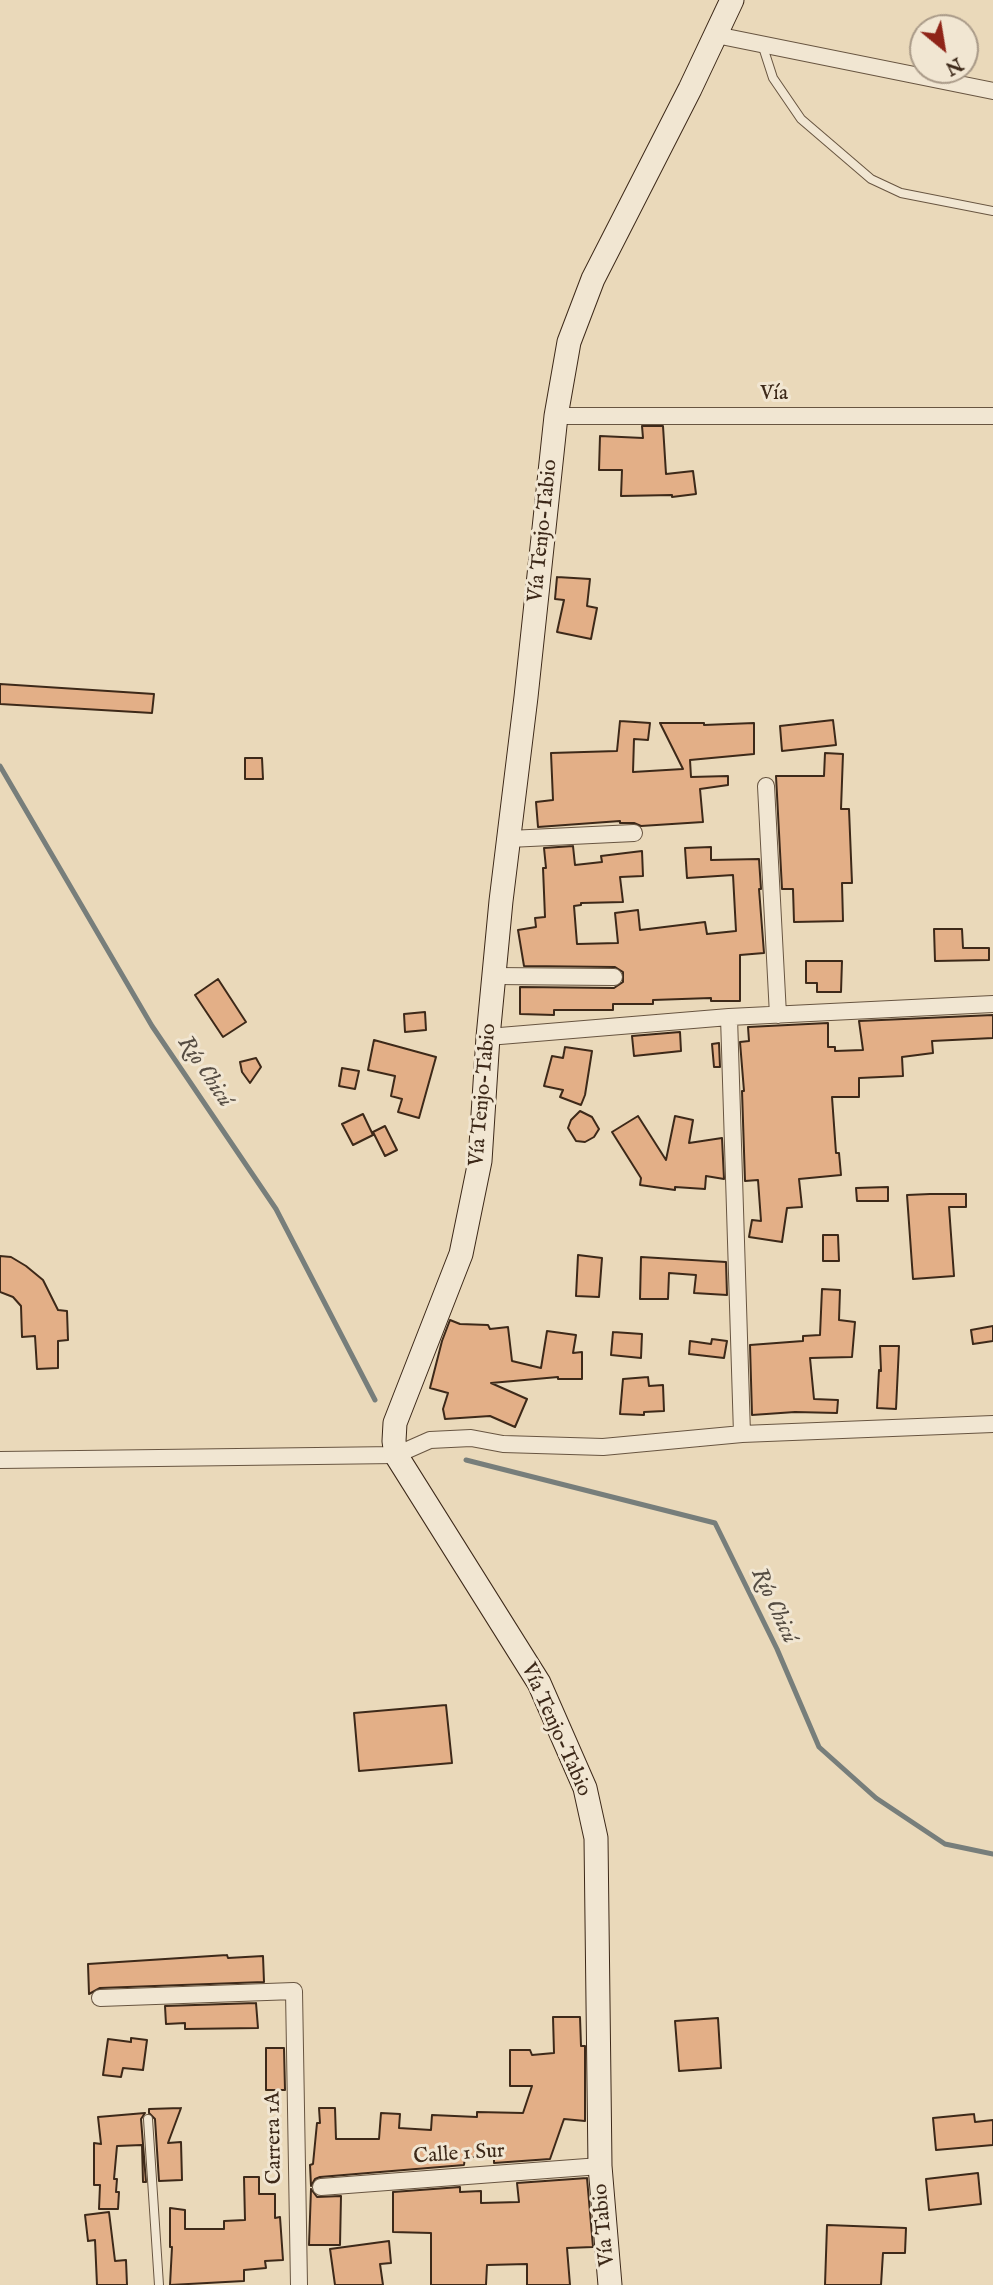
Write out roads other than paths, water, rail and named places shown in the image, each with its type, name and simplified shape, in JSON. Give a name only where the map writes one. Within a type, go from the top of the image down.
[{"type":"main road","name":"Vía Tenjo-Tabio","points":[[600,2166],[596,1838],[585,1788],[539,1683],[396,1455],[395,1423],[452,1280],[469,1223],[480,1161],[494,976],[527,698],[556,416],[569,342],[593,279],[732,0]]},
{"type":"main road","name":"Vía Tabio","points":[[600,2166],[610,2285]]},
{"type":"street","points":[[716,35],[993,91]]},
{"type":"street","name":"Vía","points":[[556,416],[993,416]]},
{"type":"street","points":[[766,786],[778,1015]]},
{"type":"street","points":[[509,839],[634,833]]},
{"type":"street","points":[[494,976],[614,977]]},
{"type":"street","points":[[488,1037],[729,1017],[993,1004]]},
{"type":"street","points":[[729,1017],[742,1434]]},
{"type":"street","points":[[0,1460],[396,1455],[430,1440],[471,1438],[503,1444],[603,1447],[742,1434],[993,1424]]},
{"type":"street","name":"Carrera 1A","points":[[100,1998],[294,1991],[299,2285]]},
{"type":"street","name":"Calle 1 Sur","points":[[321,2187],[600,2166]]},
{"type":"lane","points":[[762,44],[773,78],[801,119],[871,179],[901,193],[993,211]]},
{"type":"lane","points":[[148,2119],[159,2285]]},
{"type":"waterway","name":"Río Chicú","points":[[0,766],[152,1026],[276,1209],[375,1400]]},
{"type":"waterway","name":"Río Chicú","points":[[466,1460],[715,1523],[777,1649],[819,1747],[876,1798],[945,1844],[993,1854]]}]
